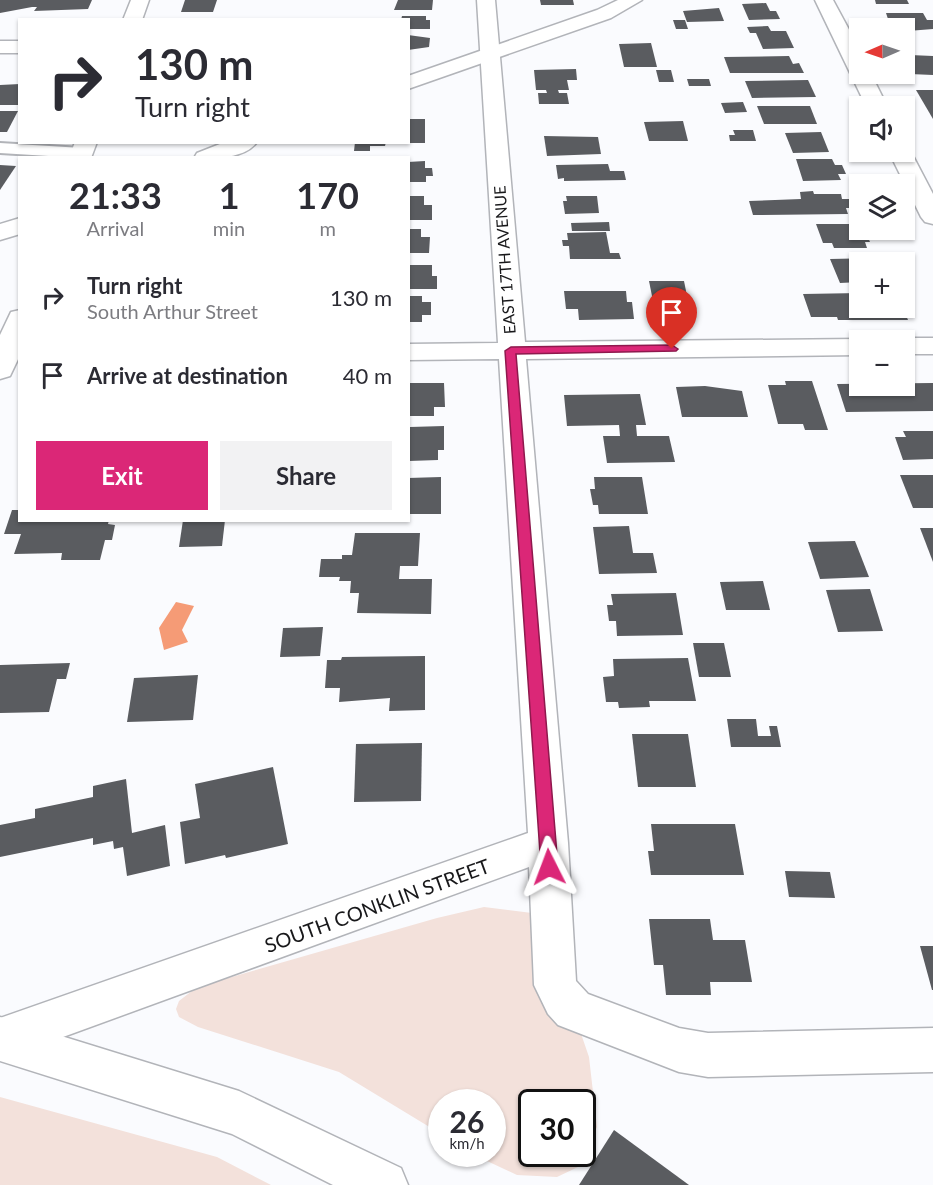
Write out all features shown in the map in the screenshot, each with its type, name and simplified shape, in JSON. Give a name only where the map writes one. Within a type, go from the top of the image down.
[{"type":"street","points":[[133,18],[140,0]]},
{"type":"street","name":"EAST 17TH AVENUE","points":[[486,0],[548,843]]},
{"type":"street","points":[[410,82],[604,14],[633,0]]},
{"type":"street","points":[[824,0],[849,50]]},
{"type":"street","points":[[0,47],[18,47]]},
{"type":"street","points":[[210,156],[241,144]]},
{"type":"street","points":[[905,162],[933,218]]},
{"type":"street","points":[[0,232],[18,226]]},
{"type":"street","points":[[8,362],[18,325]]},
{"type":"street","points":[[915,346],[933,346]]},
{"type":"street","points":[[410,352],[849,347]]},
{"type":"street","points":[[548,843],[555,985],[573,1010],[679,1050],[708,1055],[933,1050]]},
{"type":"street","name":"SOUTH CONKLIN STREET","points":[[1,1039],[548,843]]},
{"type":"street","points":[[1,1039],[239,1114],[384,1185]]},
{"type":"lane","points":[[0,142],[18,142]]},
{"type":"lane","points":[[46,144],[83,150]]},
{"type":"lane","points":[[0,148],[83,150]]},
{"type":"shaded area","points":[[176,602],[194,606],[182,630],[188,642],[164,650],[159,628]]},
{"type":"shaded area","points":[[484,907],[540,914],[589,1057],[593,1089],[518,1089],[518,1167],[578,1167],[557,1177],[517,1175],[500,1167],[506,1167],[506,1089],[428,1089],[428,1126],[339,1072],[198,1027],[179,1017],[176,1009],[179,1001],[197,987],[437,918]]},
{"type":"shaded area","points":[[0,1097],[217,1157],[271,1185],[0,1185]]},
{"type":"building","points":[[0,0],[92,0],[88,9],[34,11],[37,7],[32,7],[0,13]]},
{"type":"building","points":[[185,0],[217,0],[213,12],[181,12]]},
{"type":"building","points":[[398,0],[433,0],[432,10],[394,10]]},
{"type":"building","points":[[540,0],[573,0],[574,5],[541,5]]},
{"type":"building","points":[[875,0],[907,0],[909,4],[876,4]]},
{"type":"building","points":[[766,3],[770,11],[776,11],[780,19],[749,20],[742,4]]},
{"type":"building","points":[[719,8],[724,21],[687,22],[683,11]]},
{"type":"building","points":[[886,13],[923,13],[927,20],[933,20],[933,29],[915,30],[915,18],[888,18]]},
{"type":"building","points":[[402,16],[426,16],[426,20],[430,20],[430,29],[410,29],[410,18],[402,18]]},
{"type":"building","points":[[673,20],[685,20],[688,29],[676,29]]},
{"type":"building","points":[[768,26],[771,31],[786,31],[794,48],[763,49],[756,33],[750,33],[747,27]]},
{"type":"building","points":[[410,35],[430,38],[429,47],[410,50]]},
{"type":"building","points":[[651,43],[657,67],[624,67],[619,44]]},
{"type":"building","points":[[915,55],[933,56],[933,75],[915,74]]},
{"type":"building","points":[[789,56],[793,64],[799,63],[804,73],[730,73],[724,57]]},
{"type":"building","points":[[576,69],[577,80],[567,80],[569,90],[558,90],[559,93],[567,93],[569,104],[539,104],[538,93],[547,93],[546,90],[536,90],[534,70]]},
{"type":"building","points":[[656,70],[671,70],[674,82],[659,82]]},
{"type":"building","points":[[687,79],[709,79],[711,86],[689,86]]},
{"type":"building","points":[[808,80],[816,97],[752,98],[745,81]]},
{"type":"building","points":[[18,84],[18,105],[0,105],[0,85]]},
{"type":"building","points":[[916,90],[933,90],[933,119]]},
{"type":"building","points":[[743,102],[747,112],[725,113],[721,103]]},
{"type":"building","points":[[757,106],[810,106],[817,124],[764,124]]},
{"type":"building","points":[[0,111],[18,111],[7,132],[0,132]]},
{"type":"building","points":[[410,119],[425,119],[425,143],[410,143]]},
{"type":"building","points":[[683,121],[688,141],[649,141],[644,122]]},
{"type":"building","points":[[733,130],[753,130],[756,141],[730,141],[729,135],[735,135]]},
{"type":"building","points":[[821,132],[829,152],[793,153],[785,133]]},
{"type":"building","points":[[544,136],[598,137],[601,154],[547,156]]},
{"type":"building","points":[[355,144],[386,144],[385,146],[370,146],[370,151],[354,151]]},
{"type":"building","points":[[796,159],[832,159],[835,165],[842,165],[846,174],[838,174],[841,180],[803,181]]},
{"type":"building","points":[[425,161],[425,168],[432,168],[433,176],[426,176],[426,182],[410,182],[410,162]]},
{"type":"building","points":[[608,164],[610,171],[624,171],[626,180],[564,181],[564,178],[558,179],[556,165]]},
{"type":"building","points":[[0,165],[16,166],[0,190]]},
{"type":"building","points":[[800,192],[841,194],[842,199],[849,199],[849,208],[846,208],[848,214],[753,215],[749,201],[801,199]]},
{"type":"building","points":[[410,196],[424,196],[424,205],[432,205],[432,220],[410,220]]},
{"type":"building","points":[[566,196],[597,196],[599,213],[565,214],[563,201],[567,201]]},
{"type":"building","points":[[609,222],[610,231],[572,231],[571,223]]},
{"type":"building","points":[[816,224],[849,224],[849,240],[869,240],[870,242],[865,242],[867,248],[834,248],[832,243],[823,243]]},
{"type":"building","points":[[410,229],[421,229],[421,237],[430,237],[429,253],[410,253]]},
{"type":"building","points":[[606,232],[610,253],[619,253],[621,259],[570,259],[569,246],[563,246],[562,240],[568,240],[567,233]]},
{"type":"building","points":[[830,259],[849,259],[849,283],[840,283]]},
{"type":"building","points":[[410,265],[432,265],[432,276],[437,276],[437,289],[410,289]]},
{"type":"building","points":[[649,281],[684,281],[688,301],[653,301]]},
{"type":"building","points":[[564,291],[626,291],[627,302],[632,302],[634,319],[579,320],[578,309],[566,309]]},
{"type":"building","points":[[849,293],[849,318],[907,318],[908,320],[838,320],[837,317],[811,317],[803,294]]},
{"type":"building","points":[[410,296],[422,296],[422,302],[431,302],[431,315],[422,315],[422,322],[410,322]]},
{"type":"building","points":[[785,381],[812,381],[828,430],[805,430],[803,424],[778,424],[768,385],[786,385]]},
{"type":"building","points":[[410,383],[444,383],[445,407],[434,407],[434,416],[410,416]]},
{"type":"building","points":[[915,383],[933,383],[933,411],[846,412],[837,384],[849,384],[849,396],[915,396]]},
{"type":"building","points":[[705,386],[742,391],[748,417],[682,417],[676,387]]},
{"type":"building","points":[[640,394],[646,425],[636,425],[637,436],[669,436],[675,462],[607,463],[603,436],[620,436],[619,425],[567,426],[564,395]]},
{"type":"building","points":[[444,426],[444,450],[438,450],[438,460],[410,461],[410,427]]},
{"type":"building","points":[[903,431],[933,431],[933,459],[903,460],[895,437],[906,437]]},
{"type":"building","points":[[900,475],[933,475],[933,508],[913,508]]},
{"type":"building","points":[[441,477],[441,514],[410,514],[410,478]]},
{"type":"building","points":[[594,477],[642,477],[648,514],[599,514],[598,505],[593,505],[590,489],[595,489]]},
{"type":"building","points":[[12,510],[18,510],[18,522],[108,522],[108,524],[115,525],[112,540],[105,540],[100,560],[61,560],[62,553],[14,554],[21,534],[4,534]]},
{"type":"building","points":[[183,522],[225,522],[222,546],[179,547]]},
{"type":"building","points":[[629,526],[633,553],[653,553],[657,573],[599,574],[593,527]]},
{"type":"building","points":[[920,528],[933,528],[933,562]]},
{"type":"building","points":[[355,533],[420,533],[418,566],[400,566],[399,579],[432,579],[431,614],[357,613],[359,593],[350,593],[351,581],[339,581],[340,577],[319,577],[321,559],[342,559],[342,555],[352,555]]},
{"type":"building","points":[[855,541],[869,577],[820,579],[808,542]]},
{"type":"building","points":[[763,581],[770,610],[726,610],[720,582]]},
{"type":"building","points":[[870,589],[883,631],[838,632],[826,590]]},
{"type":"building","points":[[676,593],[683,635],[617,636],[616,621],[609,621],[607,605],[613,605],[611,594]]},
{"type":"building","points":[[323,627],[320,656],[280,657],[283,628]]},
{"type":"building","points":[[693,643],[724,643],[731,677],[699,677]]},
{"type":"building","points":[[425,656],[425,710],[389,711],[390,698],[339,702],[340,688],[325,688],[327,660],[341,660],[342,657]]},
{"type":"building","points":[[688,658],[696,701],[649,701],[650,707],[619,708],[618,702],[606,702],[603,677],[614,676],[613,659]]},
{"type":"building","points":[[70,663],[66,679],[57,679],[49,712],[0,713],[0,665]]},
{"type":"building","points":[[198,675],[193,720],[127,722],[134,678]]},
{"type":"building","points":[[727,719],[756,719],[758,736],[771,736],[769,726],[777,726],[781,747],[731,747]]},
{"type":"building","points":[[632,734],[688,734],[696,787],[638,787]]},
{"type":"building","points":[[422,743],[421,801],[354,802],[356,744]]},
{"type":"building","points":[[273,767],[288,844],[226,858],[225,855],[185,864],[180,822],[200,818],[195,784]]},
{"type":"building","points":[[126,779],[132,833],[165,825],[170,866],[127,876],[123,847],[114,849],[113,841],[93,845],[93,838],[0,857],[0,825],[35,818],[35,809],[93,797],[93,786]]},
{"type":"building","points":[[651,824],[735,824],[744,875],[651,875],[648,851],[654,851]]},
{"type":"building","points":[[785,871],[830,872],[835,898],[789,897]]},
{"type":"building","points":[[649,919],[710,919],[713,940],[745,940],[752,982],[710,982],[711,995],[666,995],[663,965],[654,965]]},
{"type":"building","points":[[920,946],[933,946],[933,990],[932,990]]},
{"type":"building","points":[[614,1130],[689,1185],[579,1185],[590,1167],[596,1167],[596,1158]]},
{"type":"route","points":[[549,867],[511,351],[672,349]]}]
